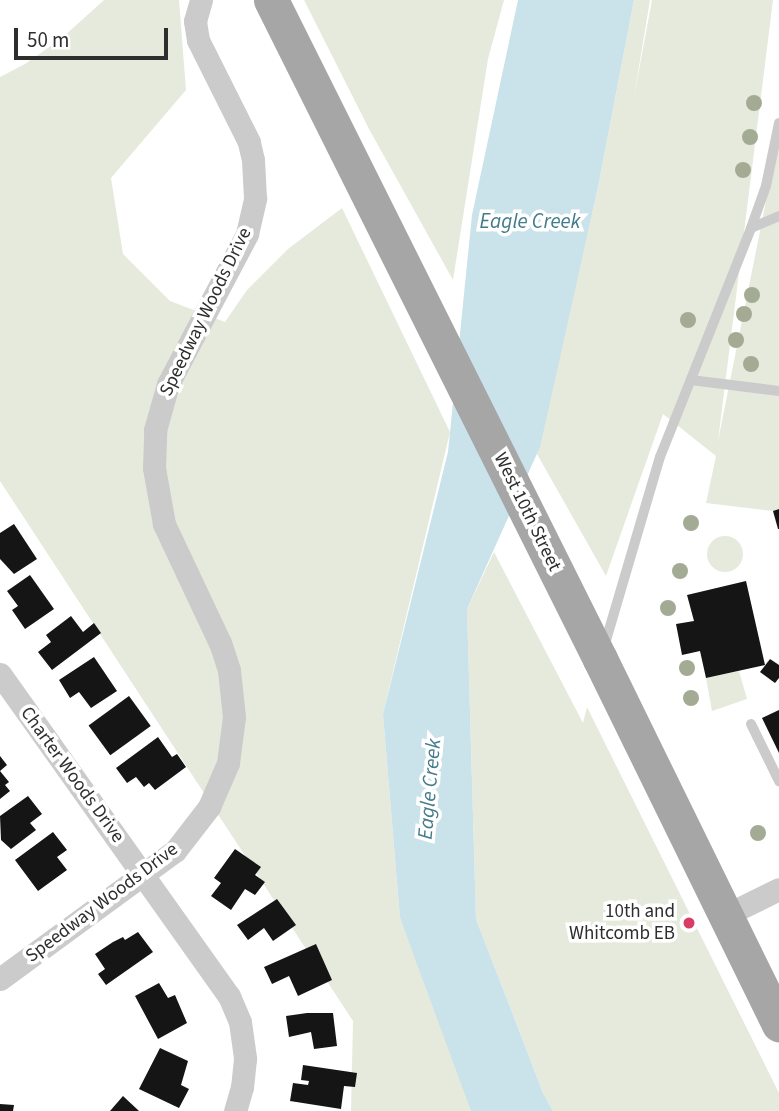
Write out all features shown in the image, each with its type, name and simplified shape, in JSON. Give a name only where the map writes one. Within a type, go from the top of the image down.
[{"type":"main road","name":"West 10th Street","points":[[271,0],[567,592],[779,1025]]},
{"type":"street","name":"Speedway Woods Drive","points":[[0,979],[144,876],[188,838],[209,807],[228,763],[233,726],[229,670],[220,643],[164,524],[154,468],[155,430],[168,384],[247,234],[256,198],[253,160],[248,142],[198,40],[195,21],[201,0]]},
{"type":"street","name":"Charter Woods Drive","points":[[0,674],[224,988],[237,1013],[244,1059],[235,1111]]},
{"type":"street","points":[[724,916],[779,889]]},
{"type":"lane","points":[[600,659],[660,457],[766,187],[779,123]]},
{"type":"lane","points":[[751,228],[779,216]]},
{"type":"lane","points":[[691,380],[779,391]]},
{"type":"lane","points":[[751,724],[779,781]]},
{"type":"shaded area","points":[[104,0],[179,0],[186,90],[111,178],[123,254],[170,301],[225,322],[247,290],[288,249],[342,208],[450,432],[383,714],[400,918],[474,1111],[351,1111],[353,1021],[0,481],[0,77],[25,64],[62,38]]},
{"type":"shaded area","points":[[304,0],[504,0],[488,59],[453,280],[369,129]]},
{"type":"shaded area","points":[[634,0],[650,0],[634,97],[652,0],[773,0],[718,441],[779,136],[779,509],[773,511],[706,503],[716,456],[663,414],[606,576],[537,454],[598,187]]},
{"type":"shaded area","points":[[725,536],[738,541],[743,554],[738,567],[725,572],[712,567],[707,554],[712,541]]},
{"type":"shaded area","points":[[494,552],[583,723],[587,707],[779,1093],[779,1111],[553,1111],[543,1093],[476,919],[467,609]]},
{"type":"shaded area","points":[[739,671],[747,699],[712,711],[706,678]]},
{"type":"water","name":"Eagle Creek","points":[[518,0],[634,0],[598,187],[540,447],[467,609],[476,919],[543,1093],[553,1111],[471,1111],[400,918],[383,714],[448,452],[472,215]]},
{"type":"building","points":[[779,509],[779,529],[778,529],[773,511]]},
{"type":"building","points":[[14,524],[37,559],[14,574],[0,559],[0,533]]},
{"type":"building","points":[[30,575],[54,609],[25,629],[12,610],[18,606],[7,591]]},
{"type":"building","points":[[746,581],[765,665],[706,678],[700,651],[682,655],[676,624],[694,621],[687,595]]},
{"type":"building","points":[[71,616],[83,632],[94,623],[101,633],[52,670],[38,652],[51,642],[46,635]]},
{"type":"building","points":[[94,657],[117,691],[91,708],[79,692],[70,698],[59,680]]},
{"type":"building","points":[[770,659],[779,665],[779,678],[775,683],[760,672]]},
{"type":"building","points":[[129,696],[151,726],[110,755],[89,725]]},
{"type":"building","points":[[779,710],[779,753],[762,718]]},
{"type":"building","points":[[158,737],[172,757],[177,754],[186,767],[155,790],[149,783],[144,787],[136,777],[127,783],[116,768]]},
{"type":"building","points":[[0,756],[7,765],[0,771]]},
{"type":"building","points":[[0,771],[9,782],[5,785],[10,791],[0,799]]},
{"type":"building","points":[[28,796],[42,814],[30,823],[36,830],[11,849],[1,840],[0,816]]},
{"type":"building","points":[[53,832],[67,850],[57,857],[67,870],[38,891],[15,860]]},
{"type":"building","points":[[235,849],[261,867],[255,875],[265,882],[255,895],[245,889],[231,910],[211,896],[221,883],[214,878]]},
{"type":"building","points":[[277,899],[296,925],[273,941],[264,928],[248,940],[237,925]]},
{"type":"building","points":[[138,932],[153,952],[106,985],[98,974],[105,969],[95,954],[113,942],[123,937],[125,940]]},
{"type":"building","points":[[316,944],[332,980],[298,996],[289,976],[272,984],[264,967]]},
{"type":"building","points":[[159,983],[168,998],[175,995],[187,1023],[158,1039],[135,996]]},
{"type":"building","points":[[333,1013],[337,1046],[314,1049],[311,1032],[289,1037],[286,1016]]},
{"type":"building","points":[[160,1048],[188,1061],[181,1085],[189,1089],[179,1108],[139,1089]]},
{"type":"building","points":[[303,1065],[357,1073],[355,1087],[344,1086],[341,1109],[290,1101],[293,1083],[308,1085],[309,1081],[301,1080]]},
{"type":"building","points":[[123,1096],[139,1111],[110,1111]]},
{"type":"building","points":[[0,1104],[14,1105],[13,1111],[0,1111]]},
{"type":"place","name":"10th and Whitcomb EB","points":[[689,923]]}]
